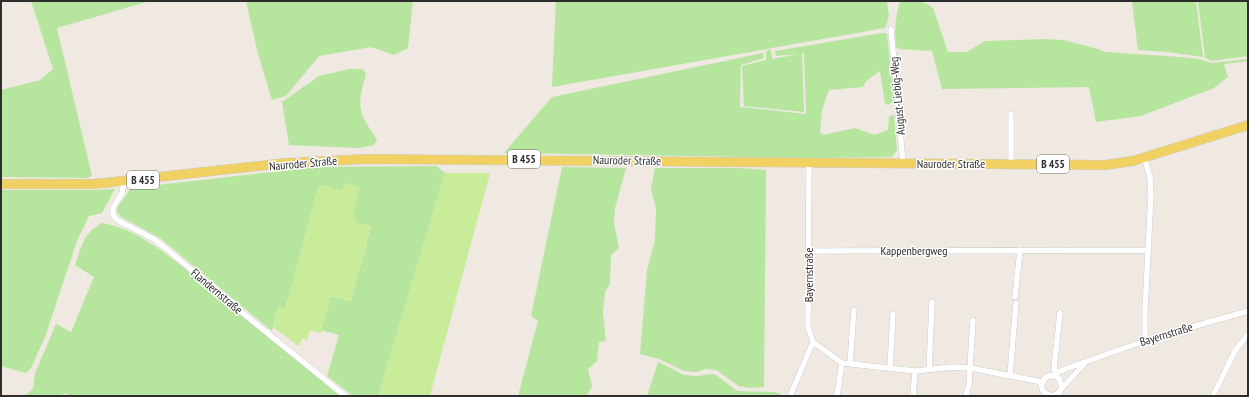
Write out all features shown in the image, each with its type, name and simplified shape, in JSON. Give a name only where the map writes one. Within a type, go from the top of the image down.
[{"type":"main road","name":"Nauroder Straße","points":[[1,184],[75,185],[124,182],[285,163],[366,159],[809,163],[903,162],[1105,165],[1144,157],[1248,125]]},
{"type":"street","name":"August-Liebig-Weg","points":[[892,29],[903,162]]},
{"type":"street","points":[[1011,114],[1011,163]]},
{"type":"street","points":[[1144,157],[1150,177],[1151,194],[1144,310],[1145,340]]},
{"type":"street","name":"Bayernstraße","points":[[809,163],[808,327],[813,342]]},
{"type":"street","name":"Flandernstraße","points":[[124,182],[122,193],[113,208],[113,215],[117,220],[154,239],[345,396]]},
{"type":"street","points":[[1010,375],[1020,250]]},
{"type":"street","name":"Kappenbergweg","points":[[808,251],[1148,250]]},
{"type":"street","points":[[929,370],[932,302]]},
{"type":"street","points":[[850,364],[854,310]]},
{"type":"street","name":"Bayernstraße","points":[[1054,374],[1145,340],[1248,311]]},
{"type":"street","points":[[1054,374],[1046,377],[1042,382],[1042,388],[1050,396],[1059,393],[1062,388],[1061,381],[1054,374],[1060,313]]},
{"type":"street","points":[[890,367],[893,314]]},
{"type":"street","points":[[966,396],[970,368],[973,320]]},
{"type":"street","points":[[1213,396],[1236,351],[1248,334]]},
{"type":"street","points":[[790,396],[813,342],[842,363],[890,367],[915,371],[952,367],[970,368],[1042,382]]},
{"type":"street","name":"Bayernstraße","points":[[1062,388],[1086,362]]},
{"type":"street","points":[[837,396],[842,363]]},
{"type":"street","points":[[913,396],[915,371]]},
{"type":"green space","points":[[31,1],[150,1],[57,28],[92,176],[87,178],[1,177],[1,90],[40,80],[53,69]]},
{"type":"green space","points":[[246,1],[413,1],[408,48],[394,55],[371,47],[319,56],[286,96],[272,100],[258,54]]},
{"type":"green space","points":[[556,1],[887,1],[889,16],[885,28],[552,87]]},
{"type":"green space","points":[[901,1],[923,2],[933,8],[948,52],[967,52],[985,41],[1045,39],[1063,40],[1105,52],[1181,57],[1199,59],[1212,63],[1248,59],[1248,61],[1224,64],[1228,77],[1214,88],[1141,116],[1096,122],[1089,87],[942,89],[932,51],[900,49],[896,47],[896,23],[899,4]]},
{"type":"green space","points":[[1132,1],[1196,1],[1203,57],[1168,52],[1138,50]]},
{"type":"green space","points":[[1198,1],[1248,1],[1248,56],[1212,61],[1205,58]]},
{"type":"green space","points":[[882,33],[887,34],[894,101],[887,105],[885,103],[880,71],[866,81],[863,87],[829,90],[822,110],[820,132],[823,135],[855,128],[875,135],[888,130],[889,117],[894,114],[897,150],[892,157],[816,158],[504,153],[552,97],[763,53],[764,58],[741,65],[740,107],[806,114],[804,53],[802,53],[804,112],[744,106],[742,66],[766,60],[766,51],[771,50],[772,59],[799,54],[776,56],[775,51]]},
{"type":"green space","points":[[349,69],[363,69],[366,74],[360,102],[362,115],[377,139],[374,145],[358,148],[289,145],[282,102],[319,76]]},
{"type":"green space","points":[[436,166],[445,173],[378,396],[353,396],[327,376],[339,335],[321,330],[331,296],[351,301],[371,227],[357,223],[342,191],[319,185],[285,309],[278,307],[272,331],[160,238],[121,217],[117,212],[117,208],[131,188],[316,167]]},
{"type":"green space","points":[[562,167],[626,168],[615,208],[614,224],[619,248],[611,255],[610,284],[605,292],[603,313],[606,341],[599,342],[597,361],[588,369],[592,386],[586,396],[518,396],[538,321],[531,316]]},
{"type":"green space","points":[[655,168],[738,168],[766,170],[764,387],[749,388],[739,386],[716,370],[706,369],[696,372],[684,371],[659,359],[640,354],[647,270],[655,240],[656,209],[651,189]]},
{"type":"green space","points":[[445,173],[490,173],[430,396],[378,396]]},
{"type":"green space","points":[[344,183],[360,187],[353,215],[356,218],[357,223],[371,226],[351,301],[331,296],[321,333],[310,330],[307,340],[302,338],[299,346],[273,327],[278,307],[285,309],[319,185],[342,191]]},
{"type":"green space","points":[[115,189],[102,213],[89,216],[77,241],[45,337],[31,368],[26,373],[1,366],[1,190]]},
{"type":"green space","points":[[102,223],[120,228],[138,236],[174,260],[340,396],[70,396],[64,393],[62,396],[24,396],[33,389],[35,373],[56,324],[71,332],[94,277],[75,265],[87,236]]},
{"type":"green space","points":[[658,362],[684,375],[716,375],[737,391],[776,392],[784,396],[647,396]]}]
